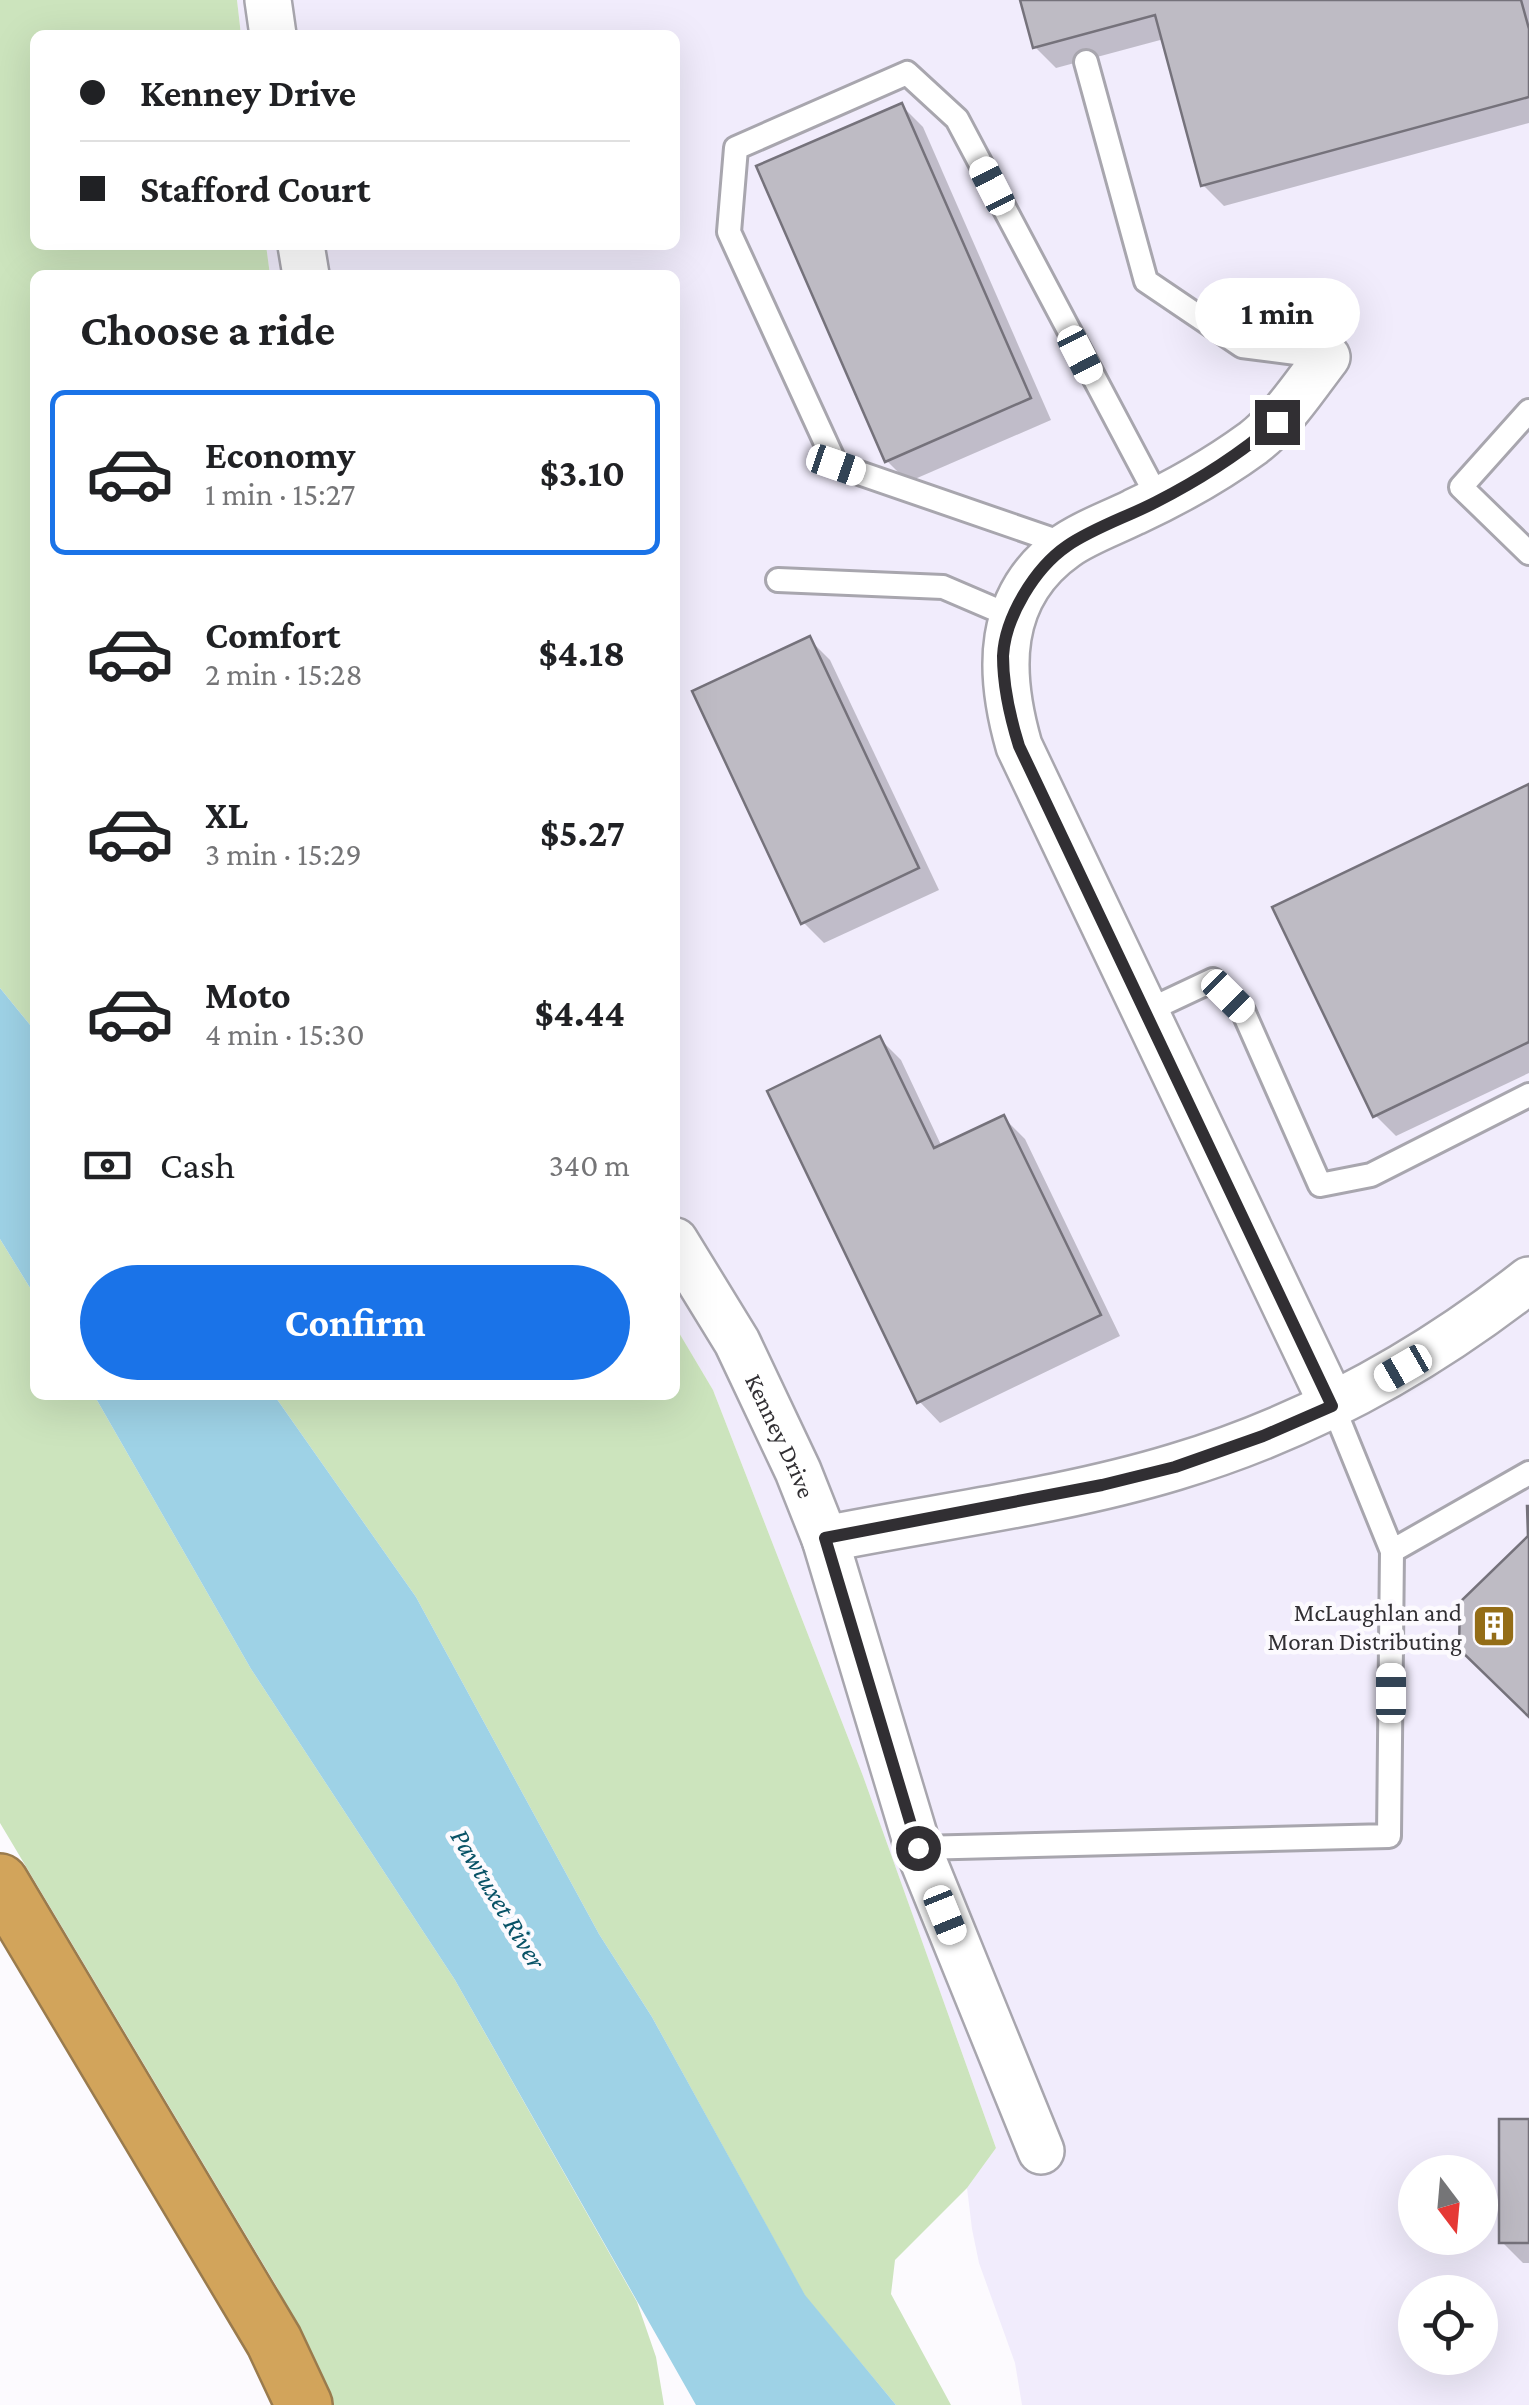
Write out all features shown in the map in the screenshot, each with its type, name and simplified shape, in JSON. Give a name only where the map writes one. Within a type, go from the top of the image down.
[{"type":"highway","points":[[0,1882],[274,2342],[304,2405]]},
{"type":"street","points":[[268,0],[271,30]]},
{"type":"street","points":[[1327,357],[1277,422],[1255,442],[1159,500],[1068,545],[1030,584],[1013,617],[1003,652],[1004,682],[1019,746],[1332,1406]]},
{"type":"street","name":"Kenney Drive","points":[[680,1249],[737,1342],[825,1538],[918,1848],[1041,2151]]},
{"type":"street","points":[[825,1538],[1102,1485],[1175,1467],[1263,1436],[1332,1406],[1430,1352],[1529,1280]]},
{"type":"lane","points":[[1086,62],[1146,281],[1242,346],[1327,357]]},
{"type":"lane","points":[[1068,545],[836,465],[729,232],[736,148],[906,73],[957,119],[1159,500]]},
{"type":"lane","points":[[1529,411],[1461,488],[1529,554]]},
{"type":"lane","points":[[778,580],[943,587],[1013,617]]},
{"type":"lane","points":[[1145,1012],[1213,980],[1243,1010],[1320,1184],[1371,1174],[1529,1095]]},
{"type":"lane","points":[[918,1848],[1390,1836],[1392,1550],[1332,1406]]},
{"type":"lane","points":[[1392,1550],[1529,1474]]},
{"type":"shaded area","points":[[237,0],[1529,0],[1529,2405],[1022,2405],[1015,2363],[979,2263],[967,2188],[996,2148],[863,1776],[713,1390],[680,1334],[680,270],[269,270],[267,250],[680,250],[680,30],[240,30]]},
{"type":"green space","points":[[0,0],[237,0],[240,30],[30,30],[30,250],[267,250],[269,270],[30,270],[30,1025],[0,988]]},
{"type":"green space","points":[[0,1239],[30,1288],[30,1400],[97,1400],[251,1669],[455,1980],[637,2302],[656,2357],[664,2405],[331,2405],[277,2287],[0,1823]]},
{"type":"green space","points":[[680,1334],[713,1390],[863,1776],[996,2148],[967,2188],[895,2260],[891,2294],[951,2405],[896,2405],[805,2296],[652,2017],[599,1934],[416,1597],[278,1400],[680,1400]]},
{"type":"water","points":[[0,988],[30,1025],[30,1288],[0,1239]]},
{"type":"water","name":"Pawtuxet River","points":[[97,1400],[278,1400],[416,1597],[599,1934],[652,2017],[805,2295],[896,2405],[696,2405],[455,1980],[251,1669]]},
{"type":"building","points":[[1020,0],[1521,0],[1529,29],[1529,97],[1201,186],[1155,15],[1033,48]]},
{"type":"building","points":[[902,103],[1031,398],[885,462],[756,166]]},
{"type":"building","points":[[810,636],[919,868],[801,924],[692,691]]},
{"type":"building","points":[[1529,784],[1529,1042],[1373,1117],[1272,907]]},
{"type":"building","points":[[880,1036],[934,1148],[1004,1115],[1101,1315],[917,1403],[767,1091]]},
{"type":"building","name":"McLaughlan and Moran Distributing","points":[[1529,1506],[1529,1717],[1459,1649],[1460,1602],[1528,1536]]},
{"type":"building","points":[[1499,2119],[1529,2119],[1529,2243],[1499,2243]]},
{"type":"place","name":"McLaughlan and Moran Distributing","points":[[1494,1626]]},
{"type":"route","points":[[918,1848],[825,1538],[1102,1485],[1175,1467],[1332,1406],[1019,746],[1004,682],[1003,652],[1013,617],[1030,584],[1054,556],[1222,464],[1277,422]]}]
